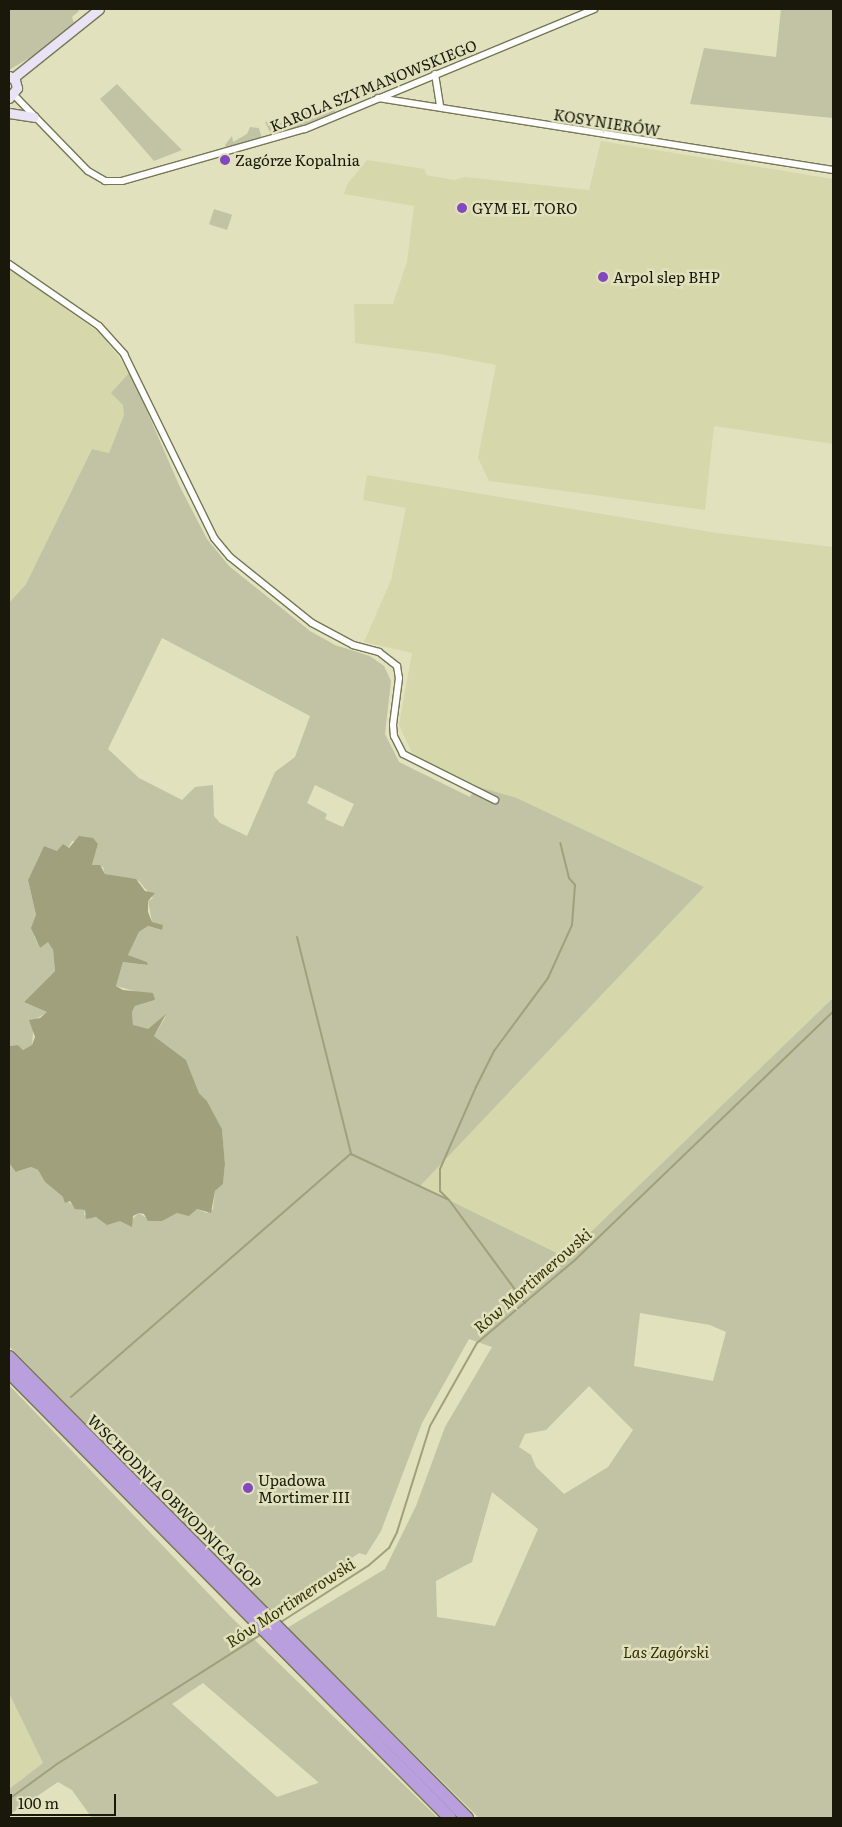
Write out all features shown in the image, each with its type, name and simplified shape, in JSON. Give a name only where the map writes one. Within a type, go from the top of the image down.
[{"type":"highway","name":"WSCHODNIA OBWODNICA GOP","points":[[9,1356],[327,1686],[450,1818]]},
{"type":"highway","name":"WSCHODNIA OBWODNICA GOP","points":[[9,1372],[229,1586]]},
{"type":"highway","name":"WSCHODNIA OBWODNICA GOP","points":[[327,1686],[467,1818]]},
{"type":"street","points":[[11,97],[17,88],[11,77],[99,9]]},
{"type":"street","name":"KAROLA SZYMANOWSKIEGO","points":[[11,97],[34,116],[88,171],[105,181],[117,182],[287,136],[594,9]]},
{"type":"street","points":[[434,74],[440,107]]},
{"type":"street","name":"KOSYNIERÓW","points":[[377,98],[833,170]]},
{"type":"street","points":[[9,114],[34,116]]},
{"type":"street","points":[[9,264],[94,323],[124,354],[214,538],[230,557],[312,623],[353,645],[383,654],[397,666],[399,678],[394,736],[403,754],[414,762],[494,800]]},
{"type":"shaded area","points":[[601,141],[833,179],[833,444],[714,426],[705,510],[489,481],[478,458],[496,365],[440,354],[355,343],[354,304],[393,304],[407,262],[414,206],[344,194],[348,183],[367,160],[425,169],[426,175],[454,180],[465,177],[589,190]]},
{"type":"shaded area","points":[[9,268],[101,334],[130,372],[124,415],[109,453],[92,449],[26,584],[9,603]]},
{"type":"shaded area","points":[[367,475],[717,533],[833,547],[833,998],[566,1257],[419,1186],[704,887],[517,798],[476,786],[437,769],[412,753],[399,725],[412,653],[364,642],[391,580],[406,508],[363,500]]},
{"type":"shaded area","points":[[79,836],[93,838],[98,844],[92,865],[100,865],[105,874],[136,879],[145,891],[155,893],[148,901],[148,912],[152,922],[163,925],[162,930],[148,926],[139,932],[128,955],[147,962],[148,965],[123,962],[116,986],[123,990],[153,993],[155,1000],[135,1006],[132,1012],[133,1025],[148,1029],[166,1014],[154,1036],[186,1060],[199,1093],[207,1101],[222,1129],[225,1164],[223,1184],[215,1191],[211,1213],[197,1209],[189,1216],[177,1213],[162,1221],[148,1221],[144,1214],[139,1213],[133,1216],[132,1227],[120,1221],[107,1225],[96,1217],[86,1219],[85,1210],[75,1209],[70,1201],[65,1203],[63,1197],[45,1182],[38,1170],[31,1167],[16,1172],[9,1163],[9,1046],[18,1045],[23,1050],[32,1045],[35,1037],[29,1020],[40,1018],[47,1012],[24,1002],[55,971],[53,950],[48,942],[40,948],[31,928],[36,915],[28,880],[44,846],[57,851],[63,844],[69,848]]},
{"type":"shaded area","points":[[9,1693],[43,1763],[9,1789]]},
{"type":"green space","points":[[9,9],[77,9],[79,11],[72,17],[74,23],[36,54],[9,70]]},
{"type":"green space","points":[[781,9],[833,9],[833,118],[690,104],[704,48],[776,57]]},
{"type":"green space","points":[[117,84],[182,150],[154,161],[100,99]]},
{"type":"green space","points":[[334,107],[335,112],[279,135],[270,132],[265,122],[270,120],[270,125],[281,123],[283,116],[296,115],[306,109]]},
{"type":"green space","points":[[250,127],[259,128],[262,139],[227,149],[225,145],[232,136],[233,142],[247,134]]},
{"type":"green space","points":[[214,209],[232,215],[227,230],[209,224]]},
{"type":"green space","name":"Las Zagórski","points":[[130,372],[179,485],[207,539],[229,566],[310,631],[335,645],[370,656],[384,666],[391,681],[385,734],[399,762],[470,797],[476,786],[517,798],[704,887],[420,1186],[565,1257],[833,998],[833,1818],[479,1818],[287,1628],[385,1569],[416,1506],[445,1427],[492,1347],[469,1339],[422,1423],[381,1531],[366,1555],[359,1553],[272,1613],[9,1346],[9,1163],[17,1172],[31,1167],[38,1170],[45,1182],[77,1209],[85,1210],[84,1215],[113,1221],[131,1220],[139,1213],[151,1221],[162,1221],[172,1214],[197,1209],[207,1213],[213,1209],[215,1191],[223,1184],[225,1164],[222,1129],[207,1101],[199,1093],[186,1060],[154,1036],[166,1016],[148,1029],[139,1029],[133,1025],[132,1012],[135,1006],[155,1000],[145,994],[116,986],[123,962],[148,965],[147,962],[128,955],[139,932],[148,926],[161,930],[152,922],[148,901],[153,898],[139,881],[105,874],[103,867],[92,865],[98,844],[72,841],[68,848],[66,846],[57,852],[44,846],[28,880],[36,915],[34,936],[40,948],[48,941],[53,950],[55,971],[24,1002],[48,1012],[34,1020],[32,1046],[23,1050],[18,1045],[9,1046],[9,603],[26,584],[92,449],[109,453],[124,415],[123,405],[111,393]],"holes":[[[162,638],[310,716],[295,757],[275,772],[247,836],[220,823],[214,816],[213,785],[195,787],[182,800],[139,778],[108,749]],[[315,785],[354,804],[343,827],[325,819],[327,814],[307,803]],[[640,1313],[710,1325],[726,1332],[713,1381],[634,1366]],[[589,1386],[633,1430],[608,1467],[564,1494],[536,1467],[531,1455],[519,1447],[525,1434],[546,1430]],[[492,1492],[538,1529],[495,1626],[437,1617],[436,1581],[472,1562]]]},
{"type":"green space","points":[[9,1385],[229,1615],[438,1818],[92,1818],[72,1790],[58,1782],[9,1815],[9,1789],[43,1763],[9,1693]],"holes":[[[203,1683],[318,1782],[277,1797],[172,1704]]]},
{"type":"waterway","points":[[448,1199],[440,1191],[440,1169],[476,1087],[494,1051],[548,978],[572,925],[575,885],[569,878],[560,843]]},
{"type":"waterway","points":[[297,937],[351,1154],[449,1200],[525,1303]]},
{"type":"waterway","name":"Rów Mortimerowski","points":[[281,1622],[368,1566],[389,1548],[397,1532],[430,1426],[477,1343],[576,1259],[833,1012]]},
{"type":"waterway","points":[[71,1397],[351,1154]]},
{"type":"waterway","name":"Rów Mortimerowski","points":[[9,1799],[57,1764],[262,1634]]},
{"type":"place","name":"Zagórze Kopalnia","points":[[225,160]]},
{"type":"place","name":"GYM EL TORO","points":[[462,208]]},
{"type":"place","name":"Arpol slep BHP","points":[[603,277]]},
{"type":"place","name":"Upadowa Mortimer III","points":[[248,1488]]}]
